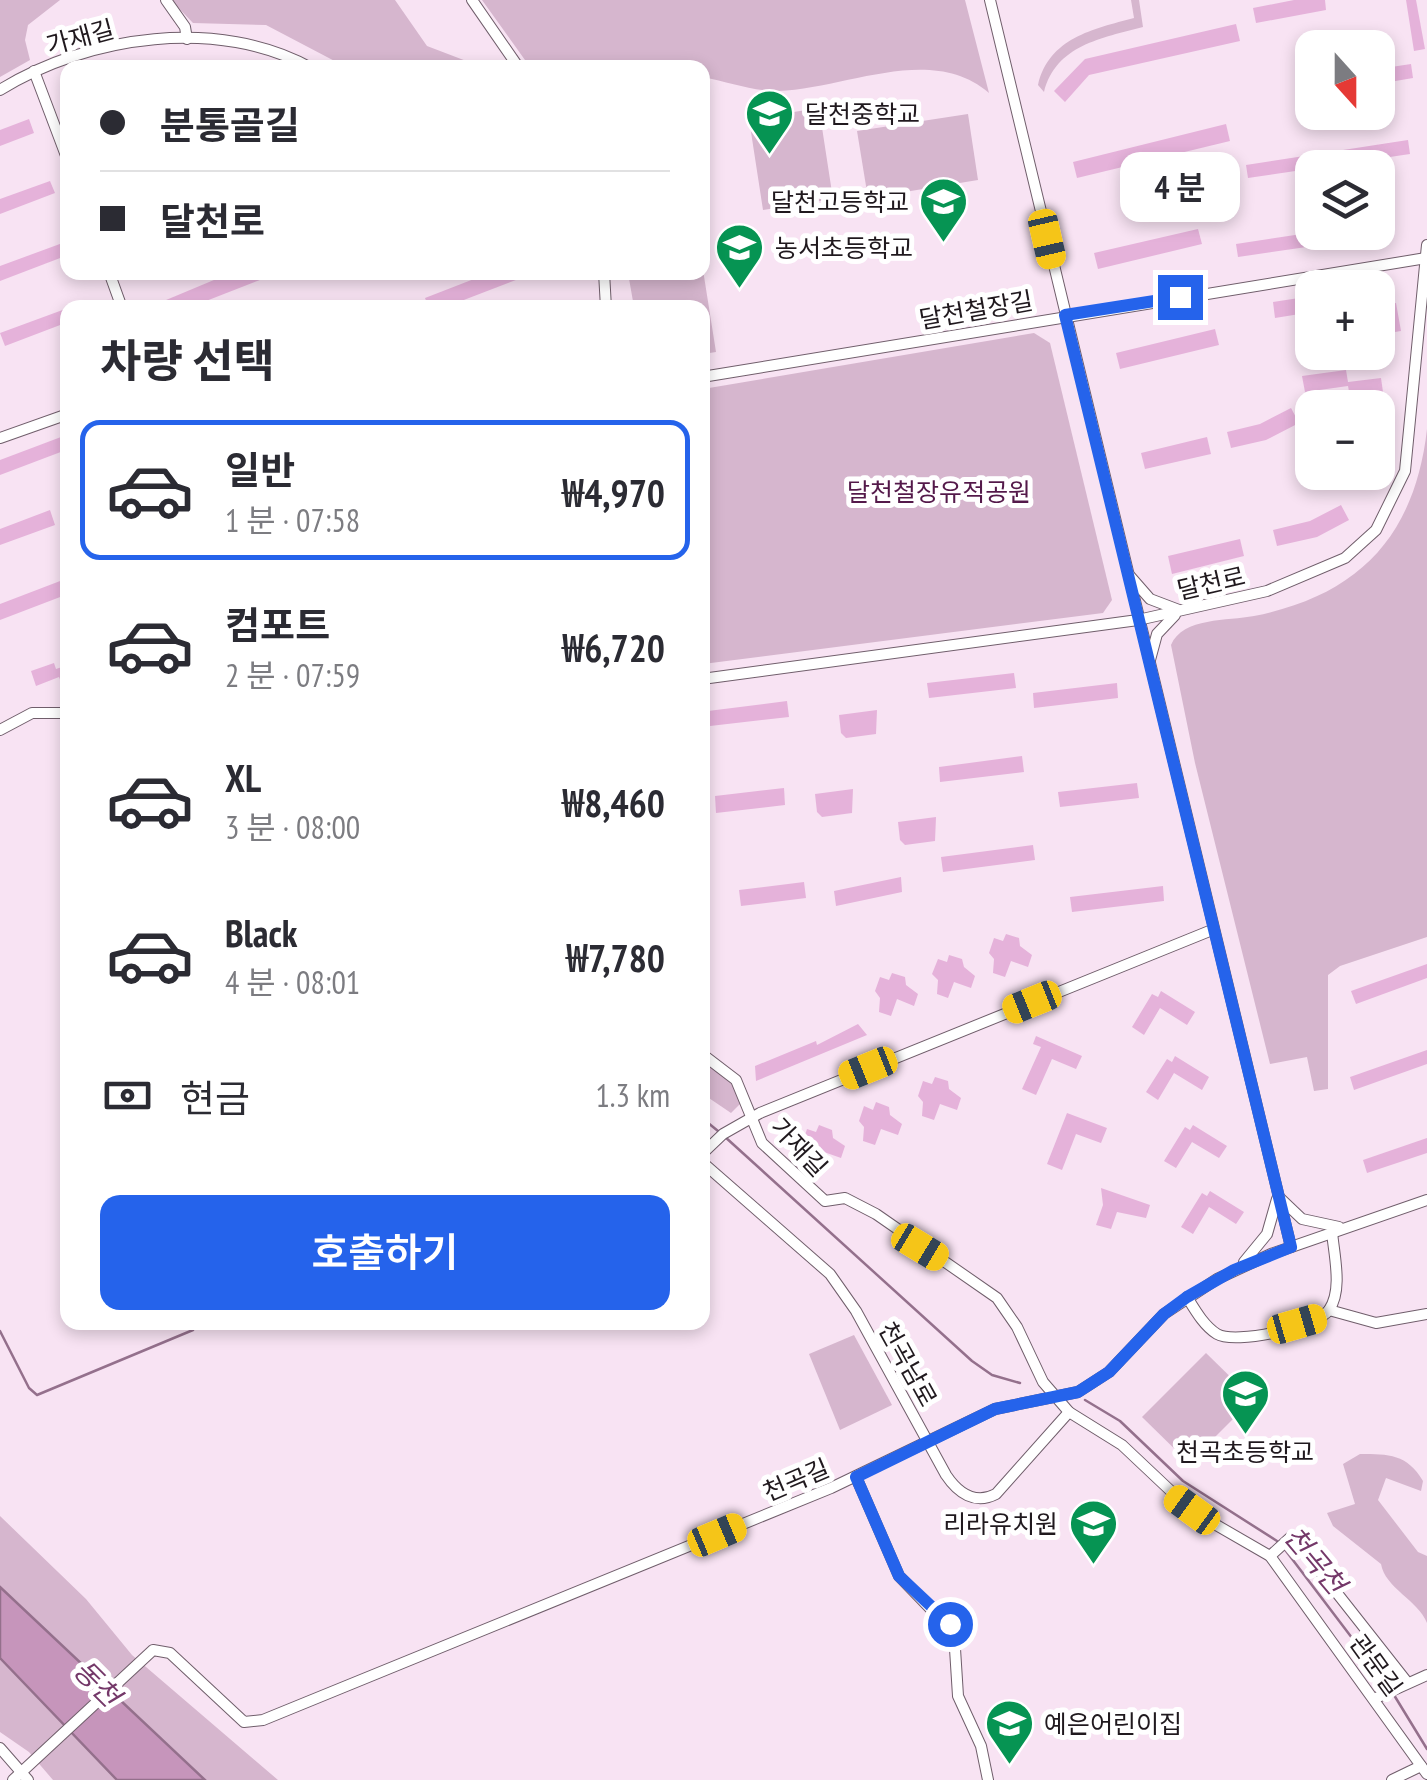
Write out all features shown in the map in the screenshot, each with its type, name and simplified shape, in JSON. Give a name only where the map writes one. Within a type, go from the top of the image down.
[{"type":"street","points":[[166,0],[185,27],[187,39]]},
{"type":"street","points":[[472,0],[513,60]]},
{"type":"street","points":[[992,3],[1065,315],[1426,258]]},
{"type":"street","name":"가재길","points":[[70,60],[113,48],[187,39],[258,43],[294,60]]},
{"type":"street","name":"가재길","points":[[0,90],[34,70],[60,63]]},
{"type":"street","points":[[34,70],[60,140]]},
{"type":"street","name":"달천로","points":[[710,678],[1138,620],[1267,591],[1345,558],[1376,530],[1399,488],[1408,454],[1427,245]]},
{"type":"street","name":"달천철장길","points":[[710,376],[1065,315],[1291,1247]]},
{"type":"street","points":[[0,438],[60,417]]},
{"type":"street","points":[[1124,565],[1150,599],[1185,610]]},
{"type":"street","points":[[1150,672],[1157,634],[1185,610]]},
{"type":"street","points":[[0,730],[32,713],[60,713]]},
{"type":"street","points":[[710,1147],[749,1118],[1212,930]]},
{"type":"street","name":"가재길","points":[[710,1060],[736,1080],[762,1144],[823,1200],[845,1198],[876,1214],[997,1298],[1056,1399]]},
{"type":"street","name":"천곡남로","points":[[710,1169],[830,1274],[856,1312],[954,1486],[969,1496],[986,1499],[1003,1488],[1069,1412]]},
{"type":"street","points":[[1278,1193],[1302,1219],[1320,1226],[1350,1226]]},
{"type":"street","points":[[1234,1270],[1261,1244],[1275,1214],[1278,1193]]},
{"type":"street","points":[[1234,1270],[1427,1200]]},
{"type":"street","points":[[1187,1297],[1215,1333],[1232,1338],[1307,1322],[1328,1310],[1336,1286],[1332,1232]]},
{"type":"street","name":"천곡길","points":[[23,1776],[151,1652],[170,1652],[240,1719],[258,1722],[856,1477],[995,1409],[1056,1399],[1109,1372],[1164,1314],[1234,1270]]},
{"type":"street","points":[[1328,1310],[1376,1323],[1427,1314]]},
{"type":"street","name":"관문길","points":[[1056,1399],[1069,1412],[1122,1445],[1184,1504],[1272,1555],[1379,1697],[1424,1770]]},
{"type":"street","points":[[856,1477],[899,1576],[954,1633],[958,1696],[981,1746],[988,1780]]},
{"type":"street","points":[[1272,1555],[1290,1538],[1404,1684]]},
{"type":"street","points":[[1379,1697],[1427,1675]]},
{"type":"street","points":[[0,1748],[23,1776]]},
{"type":"street","points":[[1392,1780],[1424,1770]]},
{"type":"green space","points":[[0,0],[60,0],[28,25],[25,40],[30,60],[0,77]]},
{"type":"green space","points":[[171,0],[395,0],[427,46],[464,60],[333,60],[266,25],[193,23]]},
{"type":"green space","points":[[482,0],[965,0],[989,93],[966,78],[941,71],[887,73],[778,91],[710,79],[710,60],[525,60]]},
{"type":"green space","points":[[1131,0],[1139,0],[1143,27],[1097,40],[1070,54],[1050,76],[1044,92],[1038,85],[1052,56],[1075,38],[1134,18]]},
{"type":"green space","points":[[819,108],[833,199],[763,210],[749,119]]},
{"type":"green space","points":[[968,114],[978,180],[868,198],[857,131]]},
{"type":"green space","points":[[629,280],[705,280],[708,300],[633,300]]},
{"type":"green space","points":[[710,314],[716,352],[710,353]]},
{"type":"green space","name":"달천철장유적공원","points":[[1034,333],[1050,343],[1112,600],[1103,613],[710,663],[710,388]]},
{"type":"green space","points":[[1427,429],[1427,937],[1340,966],[1328,975],[1328,1089],[1314,1091],[1307,1057],[1270,1064],[1195,763],[1171,645],[1185,629],[1291,606],[1352,576],[1376,554],[1410,500]]},
{"type":"green space","points":[[710,1066],[736,1084],[743,1101],[731,1113],[710,1099]]},
{"type":"green space","points":[[854,1335],[892,1405],[840,1430],[809,1354]]},
{"type":"green space","points":[[1206,1353],[1253,1399],[1189,1463],[1142,1417]]},
{"type":"green space","points":[[1360,1454],[1396,1457],[1410,1465],[1423,1481],[1421,1491],[1386,1478],[1378,1500],[1418,1552],[1427,1556],[1427,1623],[1417,1607],[1389,1580],[1381,1564],[1333,1526],[1327,1513],[1355,1504],[1343,1464]]},
{"type":"green space","points":[[0,1516],[86,1599],[132,1655],[278,1780],[205,1780],[22,1608],[0,1587]]},
{"type":"green space","points":[[0,1658],[117,1780],[53,1780],[29,1752],[0,1732]]},
{"type":"water","name":"동천","points":[[0,1587],[205,1780],[117,1780],[0,1658]]},
{"type":"building","points":[[1294,0],[1325,0],[1326,10],[1256,23],[1253,8]]},
{"type":"building","points":[[1406,0],[1416,0],[1425,49],[1414,51]]},
{"type":"building","points":[[1236,24],[1240,41],[1089,75],[1065,102],[1054,91],[1085,59]]},
{"type":"building","points":[[1411,64],[1413,78],[1395,81],[1395,66]]},
{"type":"building","points":[[29,119],[34,133],[0,146],[0,130]]},
{"type":"building","points":[[1226,124],[1230,141],[1077,178],[1073,162]]},
{"type":"building","points":[[1408,140],[1410,154],[1395,156],[1395,150],[1343,150]]},
{"type":"building","points":[[1295,157],[1295,171],[1248,178],[1246,165]]},
{"type":"building","points":[[50,181],[55,193],[0,214],[0,199]]},
{"type":"building","points":[[1198,229],[1202,244],[1098,269],[1094,253]]},
{"type":"building","points":[[1295,235],[1295,249],[1238,257],[1236,244]]},
{"type":"building","points":[[60,244],[60,258],[0,281],[0,266]]},
{"type":"building","points":[[214,280],[260,280],[209,300],[166,300]]},
{"type":"building","points":[[471,280],[516,280],[464,300],[425,298]]},
{"type":"building","points":[[1295,299],[1295,315],[1275,318],[1273,302]]},
{"type":"building","points":[[1395,303],[1401,331],[1395,332]]},
{"type":"building","points":[[60,311],[60,325],[5,346],[0,333]]},
{"type":"building","points":[[1215,329],[1219,345],[1120,369],[1116,353]]},
{"type":"building","points":[[1346,370],[1348,382],[1381,378],[1383,390],[1349,390],[1348,386],[1305,390],[1302,376]]},
{"type":"building","points":[[1291,408],[1295,416],[1295,425],[1266,440],[1231,448],[1227,432],[1260,424]]},
{"type":"building","points":[[60,437],[60,452],[0,475],[0,460]]},
{"type":"building","points":[[1207,437],[1211,454],[1145,469],[1141,453]]},
{"type":"building","points":[[1341,505],[1349,520],[1317,537],[1277,546],[1273,530],[1310,521]]},
{"type":"building","points":[[50,510],[55,525],[0,545],[0,529]]},
{"type":"building","points":[[1240,539],[1244,556],[1172,574],[1168,556]]},
{"type":"building","points":[[60,581],[60,597],[0,620],[0,604]]},
{"type":"building","points":[[54,663],[56,669],[60,668],[60,680],[36,686],[31,671]]},
{"type":"building","points":[[1014,673],[1016,688],[929,698],[927,683]]},
{"type":"building","points":[[1117,683],[1118,698],[1034,708],[1033,693]]},
{"type":"building","points":[[787,701],[789,717],[710,726],[710,711]]},
{"type":"building","points":[[877,710],[876,734],[846,738],[841,733],[839,715]]},
{"type":"building","points":[[1022,756],[1024,772],[940,782],[939,767]]},
{"type":"building","points":[[1137,783],[1139,798],[1060,807],[1058,792]]},
{"type":"building","points":[[784,788],[785,805],[716,813],[715,796]]},
{"type":"building","points":[[853,789],[852,813],[822,817],[817,812],[815,794]]},
{"type":"building","points":[[936,817],[935,841],[905,845],[900,840],[898,822]]},
{"type":"building","points":[[1033,845],[1035,860],[943,872],[941,857]]},
{"type":"building","points":[[901,877],[902,892],[836,906],[834,891]]},
{"type":"building","points":[[804,882],[806,898],[741,906],[739,890]]},
{"type":"building","points":[[1163,886],[1164,901],[1072,912],[1070,897]]},
{"type":"building","points":[[1006,934],[1019,938],[1020,946],[1032,955],[1028,967],[1011,961],[1005,977],[993,973],[994,959],[989,953],[994,938],[1003,941]]},
{"type":"building","points":[[949,955],[962,959],[964,967],[975,976],[971,988],[954,982],[948,998],[937,994],[938,980],[932,974],[938,959],[947,962]]},
{"type":"building","points":[[1427,964],[1427,978],[1356,1004],[1351,991]]},
{"type":"building","points":[[892,973],[905,977],[906,985],[918,994],[914,1006],[897,999],[891,1016],[879,1012],[880,998],[875,991],[880,977],[889,980]]},
{"type":"building","points":[[1161,991],[1195,1012],[1187,1025],[1160,1008],[1144,1035],[1132,1027],[1152,994],[1158,997]]},
{"type":"building","points":[[858,1024],[867,1035],[756,1081],[755,1066],[816,1041],[817,1045]]},
{"type":"building","points":[[1036,1036],[1082,1056],[1076,1069],[1052,1059],[1036,1095],[1022,1089],[1041,1047],[1033,1044]]},
{"type":"building","points":[[1427,1050],[1427,1064],[1354,1090],[1350,1077]]},
{"type":"building","points":[[1175,1056],[1209,1077],[1202,1090],[1174,1073],[1158,1100],[1146,1092],[1167,1059],[1172,1062]]},
{"type":"building","points":[[935,1077],[948,1081],[949,1089],[961,1098],[957,1110],[940,1104],[934,1120],[922,1116],[923,1102],[918,1096],[923,1081],[932,1084]]},
{"type":"building","points":[[876,1102],[889,1107],[890,1115],[902,1124],[898,1135],[881,1129],[875,1145],[863,1141],[864,1127],[859,1121],[864,1106],[873,1110]]},
{"type":"building","points":[[1067,1113],[1107,1128],[1101,1143],[1076,1134],[1062,1170],[1047,1164]]},
{"type":"building","points":[[819,1125],[832,1130],[833,1138],[845,1146],[841,1158],[824,1152],[818,1168],[806,1164],[807,1150],[802,1144],[807,1129],[816,1132]]},
{"type":"building","points":[[1193,1125],[1227,1146],[1219,1158],[1192,1142],[1176,1168],[1164,1161],[1185,1127],[1190,1130]]},
{"type":"building","points":[[1427,1138],[1427,1153],[1367,1173],[1363,1160]]},
{"type":"building","points":[[1101,1188],[1150,1205],[1146,1218],[1117,1212],[1111,1229],[1096,1225],[1103,1205]]},
{"type":"building","points":[[1210,1191],[1244,1212],[1236,1224],[1209,1207],[1193,1234],[1181,1227],[1202,1193],[1207,1196]]},
{"type":"waterway","name":"천곡천","points":[[710,1124],[718,1131]]},
{"type":"waterway","name":"천곡천","points":[[724,1136],[972,1361],[992,1375],[1020,1383]]},
{"type":"waterway","points":[[0,1331],[29,1388],[37,1395],[193,1330]]},
{"type":"waterway","name":"천곡천","points":[[1085,1400],[1120,1421],[1183,1481],[1277,1541]]},
{"type":"waterway","name":"천곡천","points":[[1283,1547],[1390,1688]]},
{"type":"waterway","name":"천곡천","points":[[1394,1695],[1427,1749]]},
{"type":"place","name":"달천중학교","points":[[770,156]]},
{"type":"place","name":"달천고등학교","points":[[944,244]]},
{"type":"place","name":"농서초등학교","points":[[740,290]]},
{"type":"place","name":"천곡초등학교","points":[[1245,1436]]},
{"type":"place","name":"리라유치원","points":[[1093,1566]]},
{"type":"place","name":"예은어린이집","points":[[1009,1766]]},
{"type":"route","points":[[950,1624],[899,1576],[856,1477],[995,1409],[1056,1399],[1090,1386],[1109,1372],[1164,1314],[1187,1297],[1234,1270],[1291,1247],[1065,315],[1180,297]]}]
